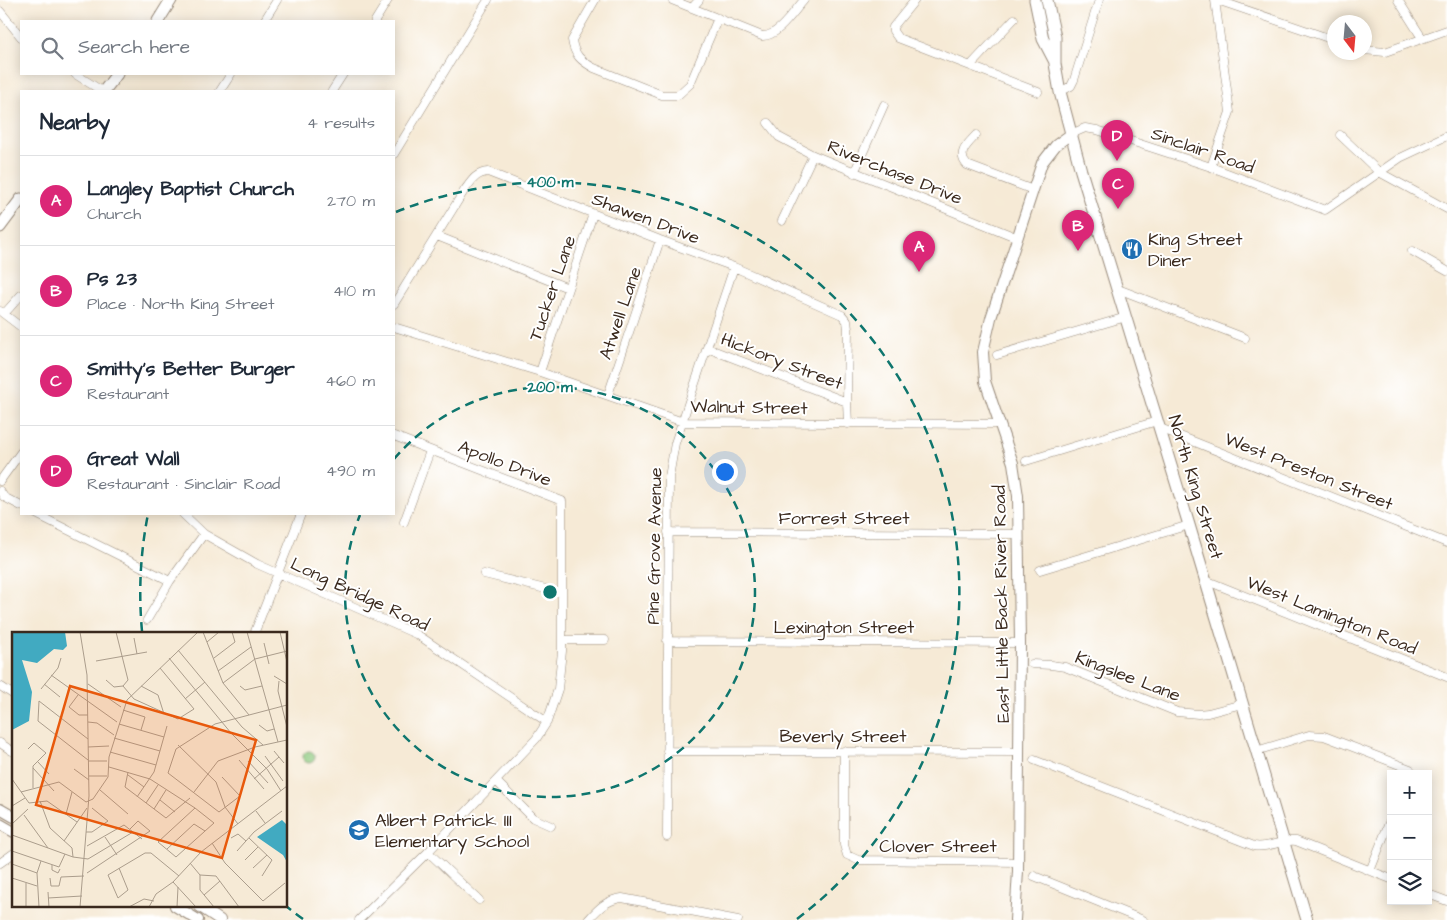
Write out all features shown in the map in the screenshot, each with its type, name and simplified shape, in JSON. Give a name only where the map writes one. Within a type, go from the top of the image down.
[{"type":"main road","points":[[159,20],[171,0]]},
{"type":"main road","name":"North King Street","points":[[1035,0],[1043,39],[1055,64]]},
{"type":"main road","name":"North King Street","points":[[1048,0],[1055,37],[1055,64],[1071,134],[1307,920]]},
{"type":"main road","points":[[104,90],[117,75]]},
{"type":"main road","points":[[0,227],[20,200]]},
{"type":"street","points":[[265,20],[277,0]]},
{"type":"street","points":[[376,20],[388,0]]},
{"type":"street","points":[[395,152],[488,0]]},
{"type":"street","points":[[595,0],[572,40],[576,56],[594,68],[662,95],[678,95],[690,84],[718,18]]},
{"type":"street","points":[[672,0],[762,36],[769,36],[776,32],[804,0]]},
{"type":"street","points":[[692,8],[700,0]]},
{"type":"street","points":[[915,0],[895,22],[893,31],[898,38],[1038,92]]},
{"type":"street","points":[[1060,92],[1071,86],[1074,80],[1099,0]]},
{"type":"street","points":[[1211,167],[1230,112],[1216,0],[1327,38]]},
{"type":"street","points":[[1398,0],[1422,38]]},
{"type":"street","points":[[0,11],[20,36]]},
{"type":"street","points":[[971,66],[1014,19]]},
{"type":"street","points":[[1372,51],[1385,52],[1447,30]]},
{"type":"street","points":[[77,75],[101,90]]},
{"type":"street","points":[[221,90],[230,75]]},
{"type":"street","points":[[333,90],[342,75]]},
{"type":"street","points":[[854,173],[884,105]]},
{"type":"street","name":"Riverchase Drive","points":[[768,123],[779,137],[813,155],[1018,238]]},
{"type":"street","name":"Sinclair Road","points":[[1071,134],[1082,128],[1091,128],[1211,167],[1326,210],[1379,172]]},
{"type":"street","name":"East Little Back River Road","points":[[1015,920],[1018,862],[1020,643],[1018,496],[1013,464],[985,381],[983,352],[991,318],[1045,157],[1056,145],[1071,134]]},
{"type":"street","points":[[976,135],[964,148],[963,158],[967,165],[1033,190]]},
{"type":"street","points":[[1340,135],[1379,172],[1447,209]]},
{"type":"street","points":[[1379,172],[1400,158],[1447,136]]},
{"type":"street","points":[[782,221],[813,155]]},
{"type":"street","name":"Shawen Drive","points":[[395,302],[464,191],[475,176],[488,172],[734,267],[842,315],[847,321],[848,329],[848,424]]},
{"type":"street","name":"Tucker Lane","points":[[540,372],[593,214]]},
{"type":"street","points":[[437,236],[568,288]]},
{"type":"street","name":"Atwell Lane","points":[[608,395],[660,240]]},
{"type":"street","points":[[1412,251],[1447,271]]},
{"type":"street","name":"Pine Grove Avenue","points":[[667,837],[669,477],[675,443],[734,267]]},
{"type":"street","points":[[1118,290],[1245,338]]},
{"type":"street","points":[[20,296],[2,313],[20,326]]},
{"type":"street","points":[[997,355],[1126,316]]},
{"type":"street","name":"Walnut Street","points":[[395,326],[540,372],[683,422],[999,424]]},
{"type":"street","name":"Hickory Street","points":[[706,348],[847,402]]},
{"type":"street","points":[[1026,461],[1159,424]]},
{"type":"street","name":"West Preston Street","points":[[1159,424],[1447,543]]},
{"type":"street","name":"Apollo Drive","points":[[359,920],[428,852],[536,739],[547,722],[558,689],[562,640],[562,501],[395,436]]},
{"type":"street","points":[[404,522],[430,451]]},
{"type":"street","points":[[0,481],[20,453]]},
{"type":"street","points":[[0,492],[4,497],[20,505]]},
{"type":"street","points":[[38,515],[170,581]]},
{"type":"street","name":"Long Bridge Road","points":[[184,515],[204,534],[257,564],[418,635],[547,722]]},
{"type":"street","points":[[255,632],[301,515]]},
{"type":"street","points":[[1040,570],[1189,526]]},
{"type":"street","name":"Forrest Street","points":[[668,532],[1020,534]]},
{"type":"street","points":[[147,620],[170,581],[204,534]]},
{"type":"street","points":[[484,574],[562,593]]},
{"type":"street","name":"West Lamington Road","points":[[1205,580],[1447,677]]},
{"type":"street","points":[[562,640],[605,640]]},
{"type":"street","name":"Lexington Street","points":[[667,641],[1020,643]]},
{"type":"street","name":"Kingslee Lane","points":[[1032,664],[1051,664],[1071,669],[1178,712],[1188,714],[1208,713],[1242,704]]},
{"type":"street","points":[[0,686],[12,694]]},
{"type":"street","points":[[1256,751],[1309,735],[1324,736],[1407,770]]},
{"type":"street","points":[[0,743],[12,751]]},
{"type":"street","name":"Beverly Street","points":[[667,751],[1018,752]]},
{"type":"street","name":"Clover Street","points":[[844,751],[844,845],[847,855],[858,860],[1018,862]]},
{"type":"street","points":[[1034,760],[1254,846],[1265,847],[1296,841],[1387,877]]},
{"type":"street","points":[[496,781],[533,818],[551,826]]},
{"type":"street","points":[[0,809],[12,816]]},
{"type":"street","points":[[0,824],[12,831]]},
{"type":"street","points":[[1370,871],[1387,828]]},
{"type":"street","points":[[428,852],[479,900]]},
{"type":"street","points":[[0,863],[12,854]]},
{"type":"street","points":[[1034,876],[1143,920]]},
{"type":"street","points":[[1432,895],[1447,901]]},
{"type":"street","points":[[588,920],[604,904],[614,899],[622,898],[711,918],[738,920]]},
{"type":"street","points":[[178,908],[198,920]]},
{"type":"street","points":[[202,908],[220,920]]},
{"type":"street","points":[[366,914],[372,920]]},
{"type":"green space","points":[[307,751],[311,751],[315,757],[311,763],[307,763],[303,759],[303,755]]},
{"type":"place","name":"Great Wall","points":[[1117,161]]},
{"type":"place","name":"Smitty's Better Burger","points":[[1118,209]]},
{"type":"place","name":"King Street Diner","points":[[1132,249]]},
{"type":"place","name":"Ps 23","points":[[1078,251]]},
{"type":"place","name":"Langley Baptist Church","points":[[919,272]]},
{"type":"place","name":"Albert Patrick III Elementary School","points":[[359,830]]}]
